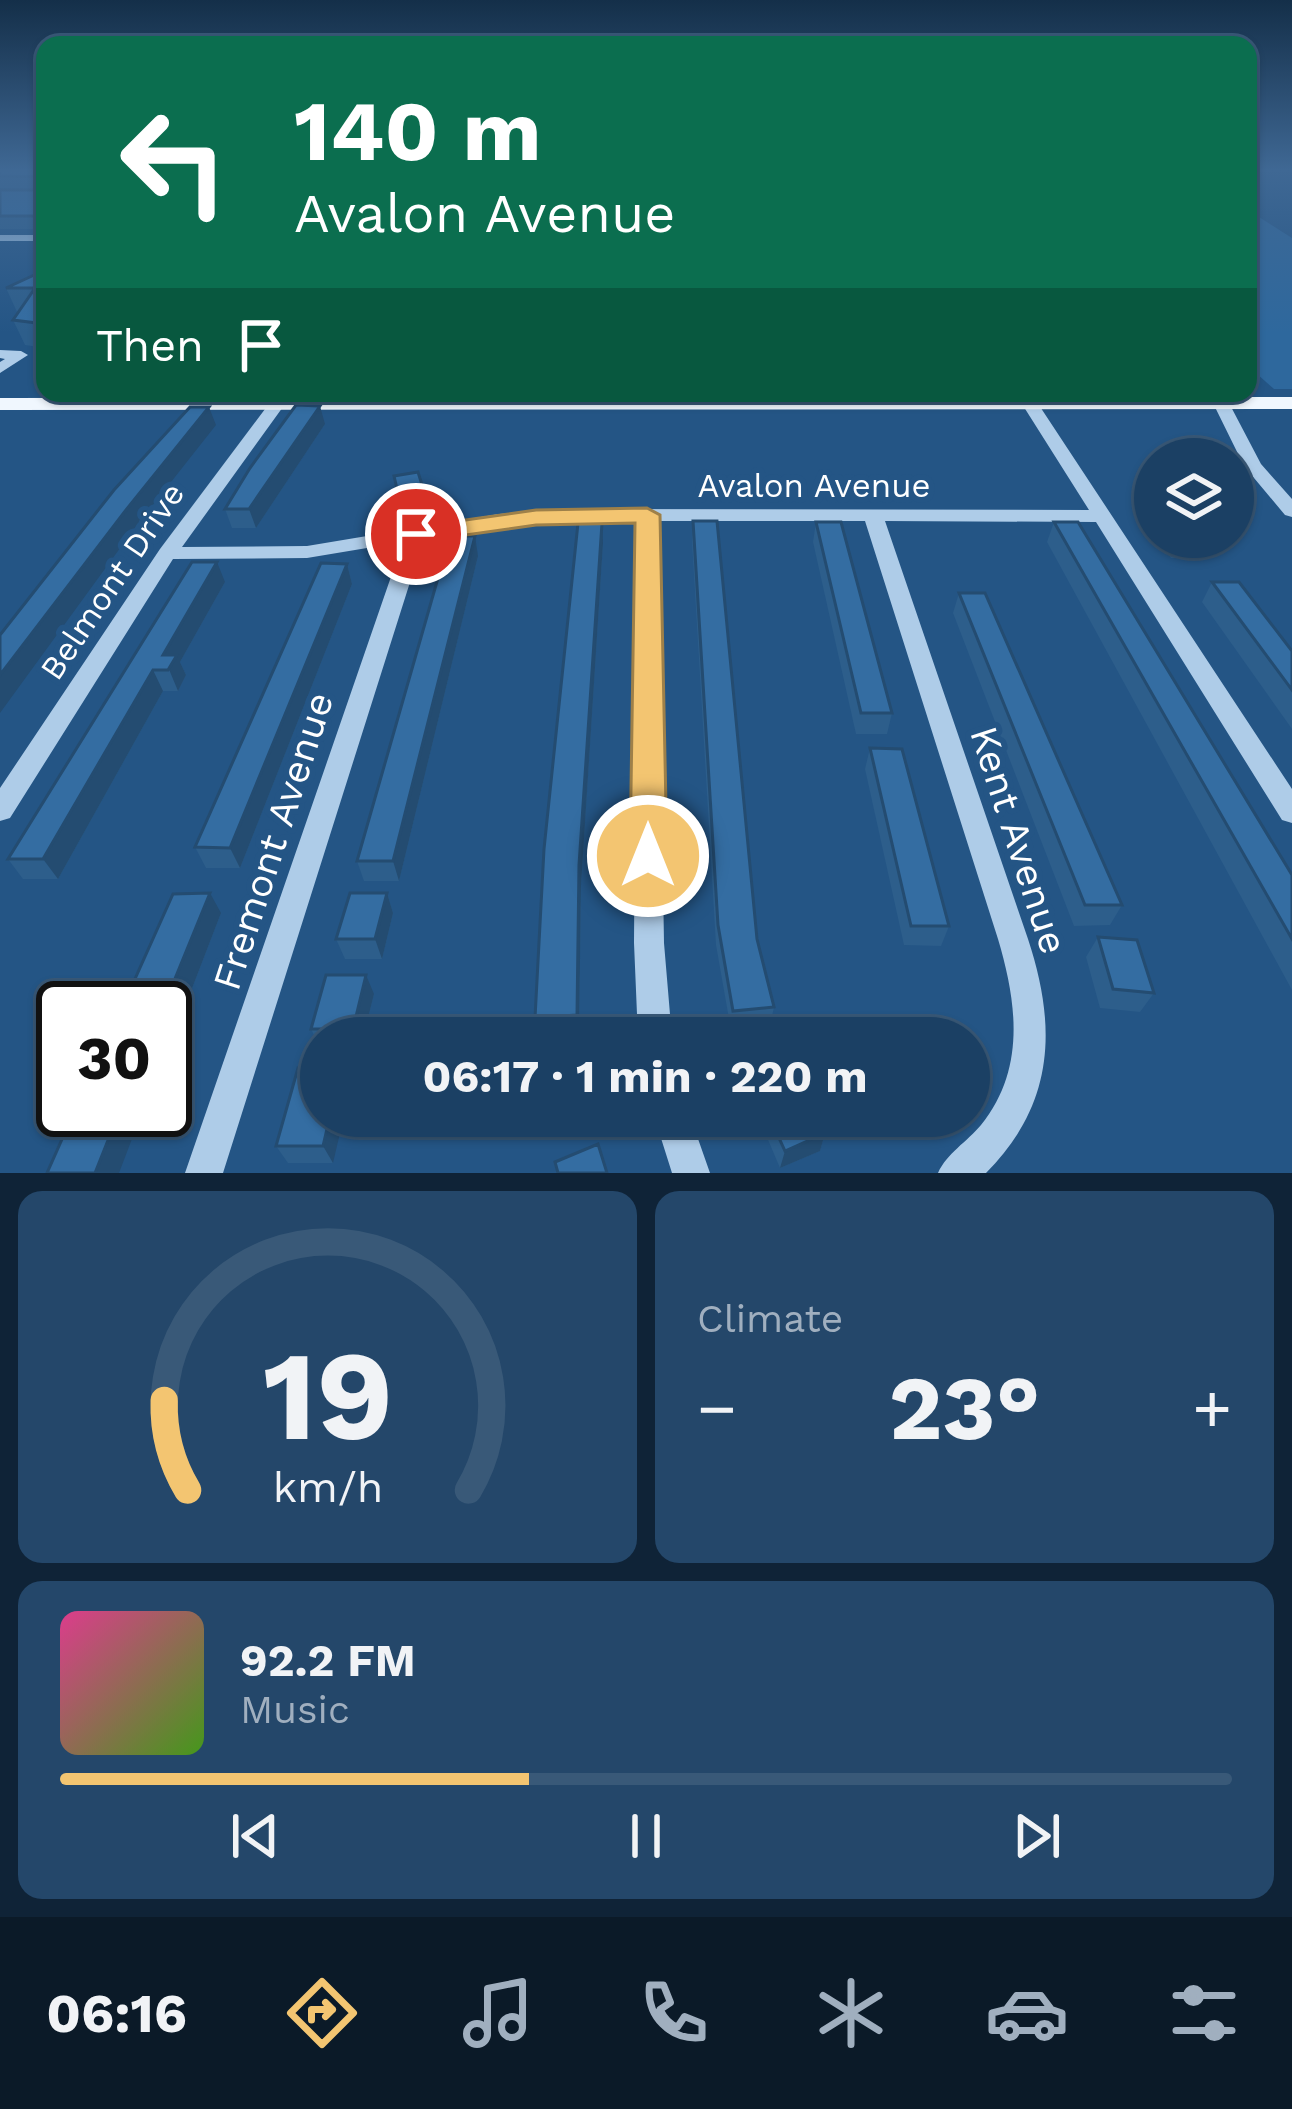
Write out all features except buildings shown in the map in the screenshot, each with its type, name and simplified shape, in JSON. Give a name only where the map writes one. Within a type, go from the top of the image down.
[{"type":"main road","points":[[0,404],[94,402]]},
{"type":"main road","points":[[1182,402],[1292,403]]},
{"type":"street","points":[[0,238],[36,238]]},
{"type":"street","points":[[0,355],[21,355],[0,368]]},
{"type":"street","name":"Belmont Drive","points":[[0,809],[167,553],[278,402]]},
{"type":"street","points":[[1029,402],[1292,812]]},
{"type":"street","points":[[1221,403],[1253,466],[1292,512]]},
{"type":"street","points":[[647,515],[649,943],[654,1017]]},
{"type":"street","name":"Kent Avenue","points":[[873,515],[1015,950],[1031,1024],[1028,1064],[1018,1099],[1003,1129],[979,1157],[957,1173]]},
{"type":"street","name":"Avalon Avenue","points":[[167,553],[307,552],[518,519],[1103,516]]},
{"type":"street","name":"Fremont Avenue","points":[[204,1173],[416,534]]},
{"type":"street","points":[[679,1137],[691,1173]]},
{"type":"shaded area","points":[[1257,224],[1270,224],[1292,238],[1292,389],[1274,389],[1257,374]]},
{"type":"route","points":[[416,534],[536,517],[647,515],[648,856]]}]
